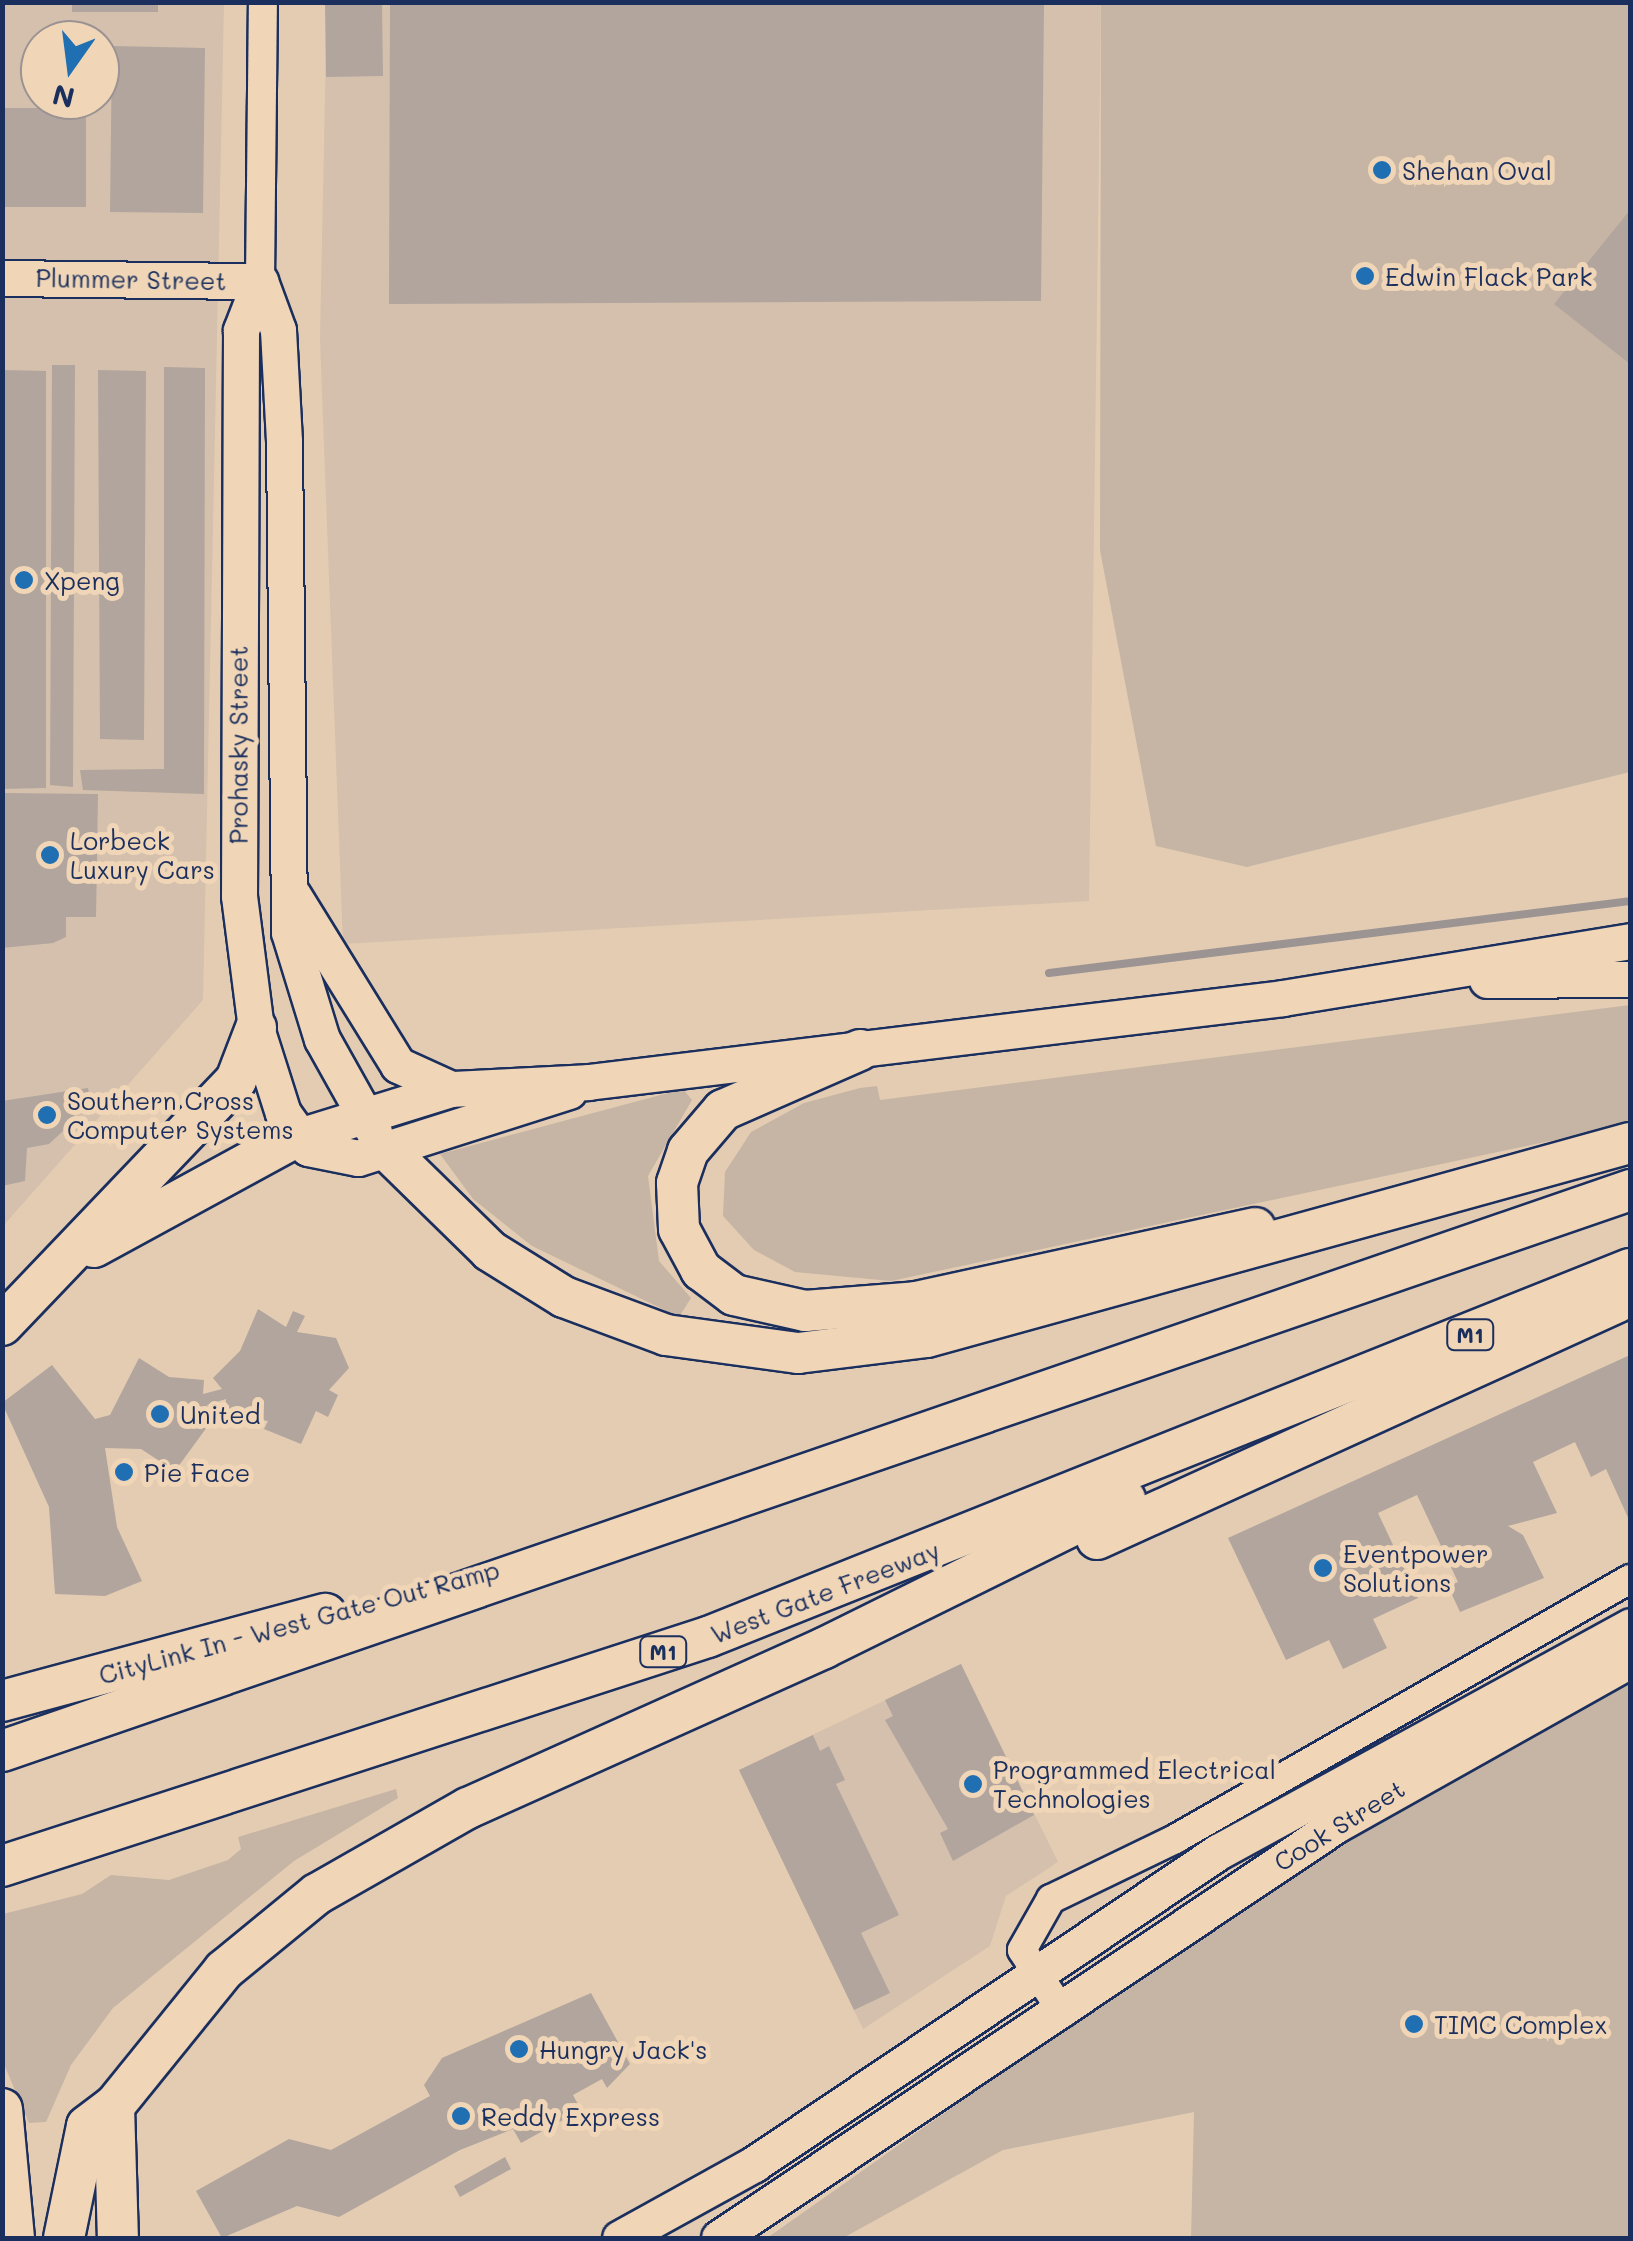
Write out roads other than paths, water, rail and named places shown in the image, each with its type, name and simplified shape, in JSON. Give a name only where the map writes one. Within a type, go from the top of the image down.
[{"type":"highway","points":[[14,1314],[236,1080],[256,1028]]},
{"type":"highway","points":[[860,1050],[724,1110],[681,1167],[675,1200],[686,1248],[719,1285],[759,1307],[916,1302],[1200,1236],[1366,1212]]},
{"type":"highway","points":[[14,1314],[147,1213],[296,1137]]},
{"type":"highway","points":[[373,1155],[490,1251],[564,1296],[666,1336],[766,1353],[927,1338],[1366,1212],[1630,1143]]},
{"type":"highway","points":[[2,1751],[1630,1190]]},
{"type":"highway","name":"West Gate Freeway","points":[[2,1866],[708,1637],[1310,1401],[1630,1269]]},
{"type":"highway","points":[[592,1756],[636,1756],[758,1704],[1630,1296]]},
{"type":"highway","points":[[64,2238],[86,2126],[114,2106],[190,2004],[317,1894],[419,1832],[592,1756],[1041,1544],[1310,1401]]},
{"type":"highway","name":"CityLink In - West Gate Out Ramp","points":[[2,1701],[595,1545]]},
{"type":"highway","points":[[114,2106],[118,2238]]},
{"type":"highway","points":[[2,2109],[14,2238]]},
{"type":"main road","name":"Plummer Street","points":[[2,278],[260,281]]},
{"type":"main road","name":"Prohasky Street","points":[[260,281],[278,330],[284,442],[285,877],[307,1003],[362,1114],[373,1155]]},
{"type":"main road","name":"Prohasky Street","points":[[260,281],[240,330],[239,896],[256,1028],[296,1137]]},
{"type":"main road","points":[[285,877],[398,1064],[451,1089]]},
{"type":"main road","points":[[296,1137],[451,1089],[588,1082],[860,1050],[1453,976],[1630,942]]},
{"type":"main road","points":[[1453,976],[1630,979]]},
{"type":"main road","points":[[296,1137],[321,1154],[373,1155],[588,1082]]},
{"type":"main road","name":"Cook Street","points":[[620,2238],[754,2164],[1218,1852],[1419,1738],[1630,1626]]},
{"type":"main road","name":"Cook Street","points":[[719,2238],[1063,2013],[1336,1825],[1630,1660]]},
{"type":"street","name":"Prohasky Street","points":[[260,281],[263,2]]},
{"type":"street","points":[[1063,2013],[1034,1974],[1022,1950],[1051,1899],[1175,1839],[1434,1686],[1630,1579]]},
{"type":"street","points":[[1419,1738],[1434,1686]]},
{"type":"waterway","points":[[1049,973],[1630,901]]},
{"type":"place","name":"Shehan Oval","points":[[1382,170]]},
{"type":"place","name":"Edwin Flack Park","points":[[1365,276]]},
{"type":"place","name":"Xpeng","points":[[24,580]]},
{"type":"place","name":"Lorbeck Luxury Cars","points":[[50,855]]},
{"type":"place","name":"Southern Cross Computer Systems","points":[[47,1115]]},
{"type":"place","name":"United","points":[[160,1414]]},
{"type":"place","name":"Pie Face","points":[[124,1472]]},
{"type":"place","name":"Eventpower Solutions","points":[[1323,1568]]},
{"type":"place","name":"Programmed Electrical Technologies","points":[[973,1784]]},
{"type":"place","name":"TIMC Complex","points":[[1414,2024]]},
{"type":"place","name":"Hungry Jack's","points":[[519,2049]]},
{"type":"place","name":"Reddy Express","points":[[461,2116]]}]
